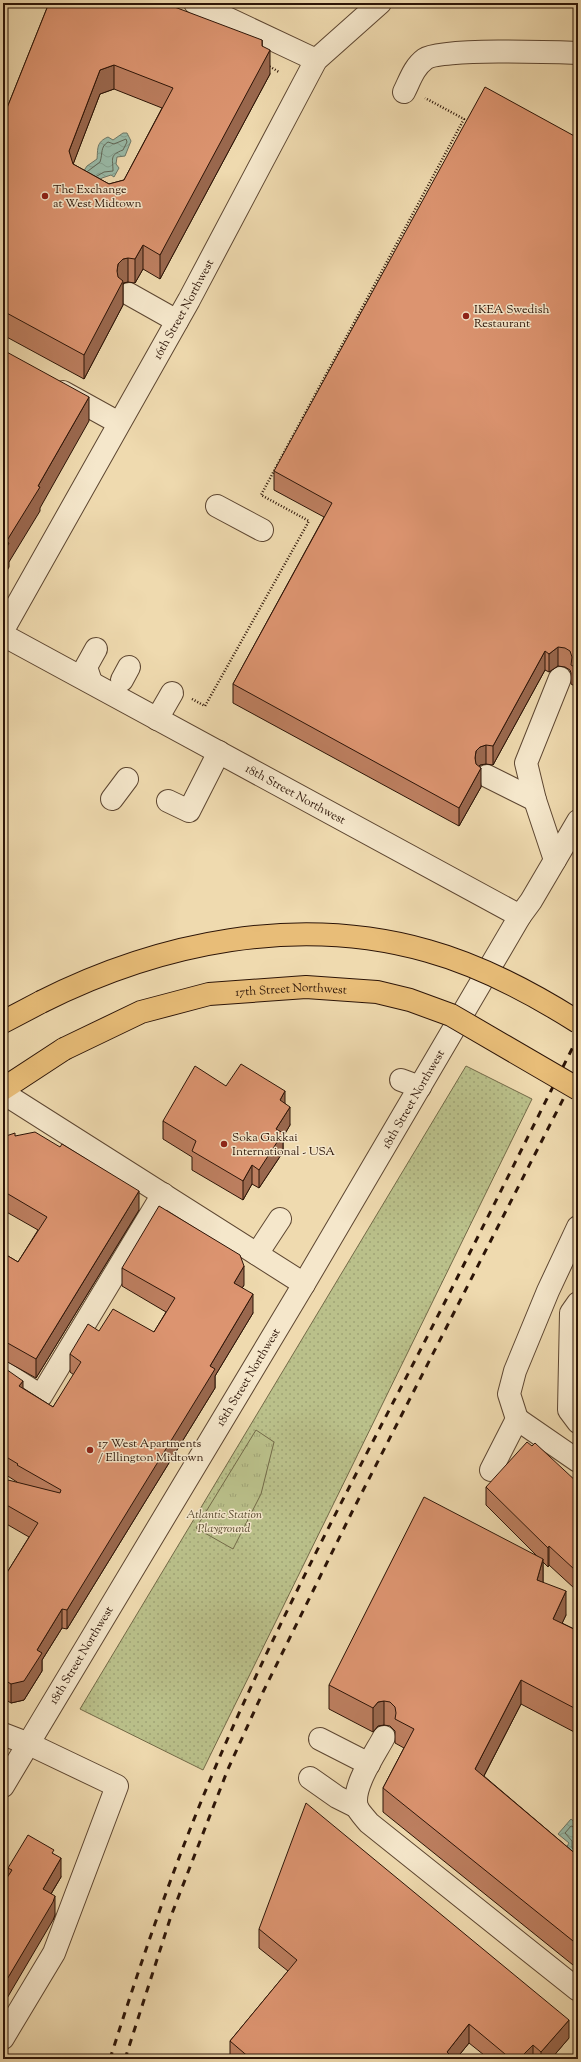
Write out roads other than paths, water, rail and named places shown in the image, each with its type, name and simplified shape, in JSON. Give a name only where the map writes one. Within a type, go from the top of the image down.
[{"type":"main road","points":[[3,1022],[69,988],[128,965],[203,944],[288,934],[338,934],[428,950],[472,966],[543,1000],[578,1022]]},
{"type":"main road","name":"17th Street Northwest","points":[[3,1089],[64,1049],[141,1012],[209,994],[306,987],[377,992],[410,1000],[450,1015],[578,1089]]},
{"type":"street","points":[[195,3],[316,60]]},
{"type":"street","name":"16th Street Northwest","points":[[3,630],[177,320],[316,60],[380,3]]},
{"type":"street","points":[[405,90],[417,65],[427,57],[482,52],[578,53]]},
{"type":"street","points":[[129,294],[177,320]]},
{"type":"street","points":[[43,380],[119,424]]},
{"type":"street","points":[[217,506],[262,530]]},
{"type":"street","name":"18th Street Northwest","points":[[3,635],[520,916],[410,1084],[304,1284],[3,1786]]},
{"type":"street","points":[[91,682],[86,667],[96,649]]},
{"type":"street","points":[[555,860],[534,800],[526,763],[560,678]]},
{"type":"street","points":[[157,719],[179,695]]},
{"type":"street","points":[[168,801],[189,811],[219,752]]},
{"type":"street","points":[[487,776],[534,800]]},
{"type":"street","points":[[112,799],[127,779]]},
{"type":"street","points":[[520,916],[578,821]]},
{"type":"street","points":[[3,1093],[304,1284]]},
{"type":"street","points":[[3,1372],[41,1396],[163,1194]]},
{"type":"street","points":[[257,1254],[280,1219]]},
{"type":"street","points":[[578,1227],[548,1292],[515,1372],[509,1394],[517,1419],[578,1461]]},
{"type":"street","points":[[578,1303],[571,1313],[569,1410],[578,1422]]},
{"type":"street","points":[[491,1470],[517,1419]]},
{"type":"street","points":[[3,1734],[29,1744],[117,1786],[54,1953],[3,2038]]},
{"type":"street","points":[[357,1807],[357,1793],[369,1764],[384,1738]]},
{"type":"street","points":[[320,1739],[369,1764]]},
{"type":"street","points":[[310,1778],[337,1797],[357,1807],[369,1823],[394,1844],[578,1990]]},
{"type":"water","points":[[123,133],[127,133],[131,141],[125,156],[117,157],[116,164],[119,168],[114,177],[111,175],[102,178],[97,182],[83,172],[87,166],[97,159],[98,146],[101,141],[108,137],[113,140]]},
{"type":"water","points":[[571,1819],[578,1825],[578,1858],[566,1848],[569,1843],[558,1834]]},
{"type":"railway","points":[[110,2059],[147,1946],[174,1872],[218,1761],[240,1711],[310,1564],[578,1037]]},
{"type":"railway","points":[[125,2059],[171,1916],[228,1769],[263,1692],[352,1512],[578,1070]]},
{"type":"place","name":"The Exchange at West Midtown","points":[[45,196]]},
{"type":"place","name":"IKEA Swedish Restaurant","points":[[466,316]]},
{"type":"place","name":"Soka Gakkai International - USA","points":[[224,1144]]},
{"type":"place","name":"17 West Apartments / Ellington Midtown","points":[[90,1450]]},
{"type":"park label","name":"Atlantic Station Playground","points":[[224,1521]]}]
